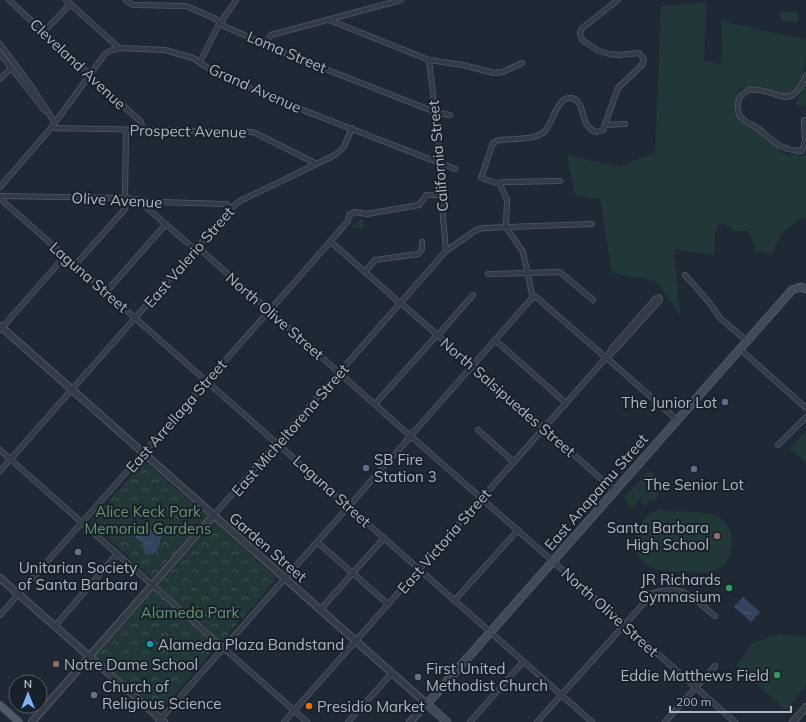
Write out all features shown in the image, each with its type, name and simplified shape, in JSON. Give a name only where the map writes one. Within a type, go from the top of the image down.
[{"type":"main road","name":"East Anapamu Street","points":[[426,704],[792,290],[798,287],[806,289]]},
{"type":"main road","name":"Garden Street","points":[[426,704],[447,722]]},
{"type":"main road","points":[[0,705],[19,722]]},
{"type":"street","name":"Cleveland Avenue","points":[[9,0],[141,122],[143,130]]},
{"type":"street","points":[[66,0],[119,48]]},
{"type":"street","name":"Loma Street","points":[[124,0],[133,5],[184,6],[214,18],[226,27],[264,44],[435,112],[450,115]]},
{"type":"street","points":[[200,62],[220,22],[236,0]]},
{"type":"street","points":[[264,44],[271,35],[401,0]]},
{"type":"street","points":[[560,181],[503,182],[500,184],[481,178],[493,143],[499,140],[541,134],[547,129],[560,104],[565,99],[574,98],[579,102],[586,124],[593,131],[601,131],[618,88],[642,65],[644,59],[639,53],[614,55],[599,51],[582,40],[580,33],[581,29],[618,0]]},
{"type":"street","points":[[44,32],[70,4]]},
{"type":"street","points":[[329,20],[429,60],[462,65],[494,73],[503,72],[522,63]]},
{"type":"street","points":[[0,44],[32,87],[55,123]]},
{"type":"street","points":[[0,187],[52,128],[89,74],[105,54],[119,48]]},
{"type":"street","name":"Grand Avenue","points":[[119,48],[168,51],[194,58],[214,72],[277,100],[455,169]]},
{"type":"street","points":[[0,54],[10,69],[55,123]]},
{"type":"street","name":"California Street","points":[[429,60],[441,163],[446,251]]},
{"type":"street","points":[[0,79],[10,69]]},
{"type":"street","points":[[804,120],[805,141],[802,151],[792,150],[775,144],[760,130],[742,118],[739,114],[738,108],[741,95],[749,90],[793,96],[800,89],[806,75]]},
{"type":"street","points":[[605,124],[625,124]]},
{"type":"street","name":"Prospect Avenue","points":[[52,128],[253,132],[316,164]]},
{"type":"street","name":"East Valerio Street","points":[[0,471],[232,208],[240,201],[316,164],[341,150],[352,128]]},
{"type":"street","points":[[75,265],[125,209],[126,130]]},
{"type":"street","points":[[500,184],[507,200],[506,227],[523,252],[526,272],[534,296],[677,420]]},
{"type":"street","name":"East Arrellaga Street","points":[[0,615],[348,221],[349,215],[355,212],[367,214],[419,205],[426,195],[442,195]]},
{"type":"street","name":"Olive Avenue","points":[[0,196],[126,198],[139,200],[226,204],[232,208]]},
{"type":"street","name":"Laguna Street","points":[[0,196],[75,265],[384,538],[489,633],[592,722]]},
{"type":"street","name":"North Olive Street","points":[[139,200],[192,247],[197,248],[269,310],[735,722]]},
{"type":"street","points":[[106,292],[166,224]]},
{"type":"street","name":"East Micheltorena Street","points":[[32,722],[278,444],[446,251],[476,230],[484,228],[592,224]]},
{"type":"street","name":"North Salsipuedes Street","points":[[330,241],[615,491]]},
{"type":"street","points":[[365,272],[375,260],[418,254],[422,249],[422,242]]},
{"type":"street","points":[[1,328],[65,256]]},
{"type":"street","points":[[488,274],[555,271],[562,273],[593,300]]},
{"type":"street","points":[[685,275],[708,301],[720,318],[747,341]]},
{"type":"street","points":[[375,404],[473,295]]},
{"type":"street","points":[[0,578],[161,721],[223,648],[474,366],[534,296]]},
{"type":"street","name":"East Victoria Street","points":[[284,722],[566,403],[656,298],[659,297],[660,300],[614,352],[606,357]]},
{"type":"street","name":"Garden Street","points":[[1,328],[213,516],[251,547],[284,579],[426,704]]},
{"type":"street","points":[[495,340],[566,403]]},
{"type":"street","points":[[740,349],[806,408]]},
{"type":"street","points":[[778,446],[792,434],[806,417]]},
{"type":"street","points":[[478,430],[514,462]]},
{"type":"street","points":[[0,450],[307,722]]},
{"type":"street","points":[[454,601],[518,530]]},
{"type":"street","points":[[320,610],[384,538]]},
{"type":"street","points":[[317,542],[388,604]]},
{"type":"street","points":[[55,626],[117,554]]},
{"type":"street","points":[[537,722],[624,624],[655,592],[675,589],[683,591],[715,616]]},
{"type":"street","points":[[470,722],[523,662]]},
{"type":"street","points":[[665,722],[715,666]]},
{"type":"street","points":[[348,722],[392,673]]},
{"type":"street","name":"East Anapamu Street","points":[[410,722],[426,704]]},
{"type":"street","points":[[793,722],[806,708]]},
{"type":"green space","points":[[706,2],[704,61],[721,64],[722,21],[806,40],[805,65],[801,82],[797,89],[791,94],[784,95],[754,87],[747,87],[738,90],[735,113],[784,154],[806,155],[806,219],[800,218],[782,233],[771,255],[755,250],[750,233],[746,231],[734,231],[726,224],[719,224],[715,232],[714,255],[674,249],[680,314],[655,281],[612,273],[600,199],[575,195],[567,155],[621,167],[655,152],[661,6]]},
{"type":"green space","points":[[781,11],[798,12],[798,22],[780,21]]},
{"type":"green space","points":[[806,82],[806,106],[795,104]]},
{"type":"green space","points":[[362,218],[364,227],[352,227]]},
{"type":"green space","points":[[806,431],[806,462],[790,448]]},
{"type":"green space","name":"Alice Keck Park Memorial Gardens","points":[[144,461],[207,516],[152,578],[90,522]]},
{"type":"green space","points":[[649,470],[660,481],[654,487],[652,486],[653,488],[647,495],[654,488],[660,494],[654,501],[651,498],[645,506],[640,501],[646,494],[636,485]]},
{"type":"green space","points":[[635,485],[645,494],[639,501],[629,492]]},
{"type":"green space","points":[[629,492],[639,501],[632,508],[623,499]]},
{"type":"green space","points":[[660,510],[710,514],[722,519],[728,526],[731,534],[731,552],[727,560],[715,571],[706,573],[666,571],[646,565],[636,550],[636,533],[644,519],[651,513]]},
{"type":"green space","name":"Alameda Park","points":[[215,522],[275,577],[275,581],[162,709],[158,709],[95,657]]},
{"type":"green space","name":"Eddie Matthews Field","points":[[779,634],[806,637],[806,685],[788,709],[783,709],[737,666],[752,643]]},
{"type":"water","points":[[135,526],[143,532],[151,529],[153,534],[163,532],[158,549],[150,555],[145,554],[142,543],[134,536],[132,529]]},
{"type":"water","points":[[743,597],[760,612],[751,622],[734,607]]},
{"type":"place","name":"The Junior Lot","points":[[725,402]]},
{"type":"place","name":"SB Fire Station 3","points":[[366,468]]},
{"type":"place","name":"The Senior Lot","points":[[694,469]]},
{"type":"place","name":"Santa Barbara High School","points":[[717,536]]},
{"type":"place","name":"Unitarian Society of Santa Barbara","points":[[78,552]]},
{"type":"place","name":"JR Richards Gymnasium","points":[[729,588]]},
{"type":"place","name":"Alameda Plaza Bandstand","points":[[150,644]]},
{"type":"place","name":"Notre Dame School","points":[[56,664]]},
{"type":"place","name":"Eddie Matthews Field","points":[[777,675]]},
{"type":"place","name":"First United Methodist Church","points":[[418,677]]},
{"type":"place","name":"Church of Religious Science","points":[[94,695]]},
{"type":"place","name":"Presidio Market","points":[[309,706]]}]
